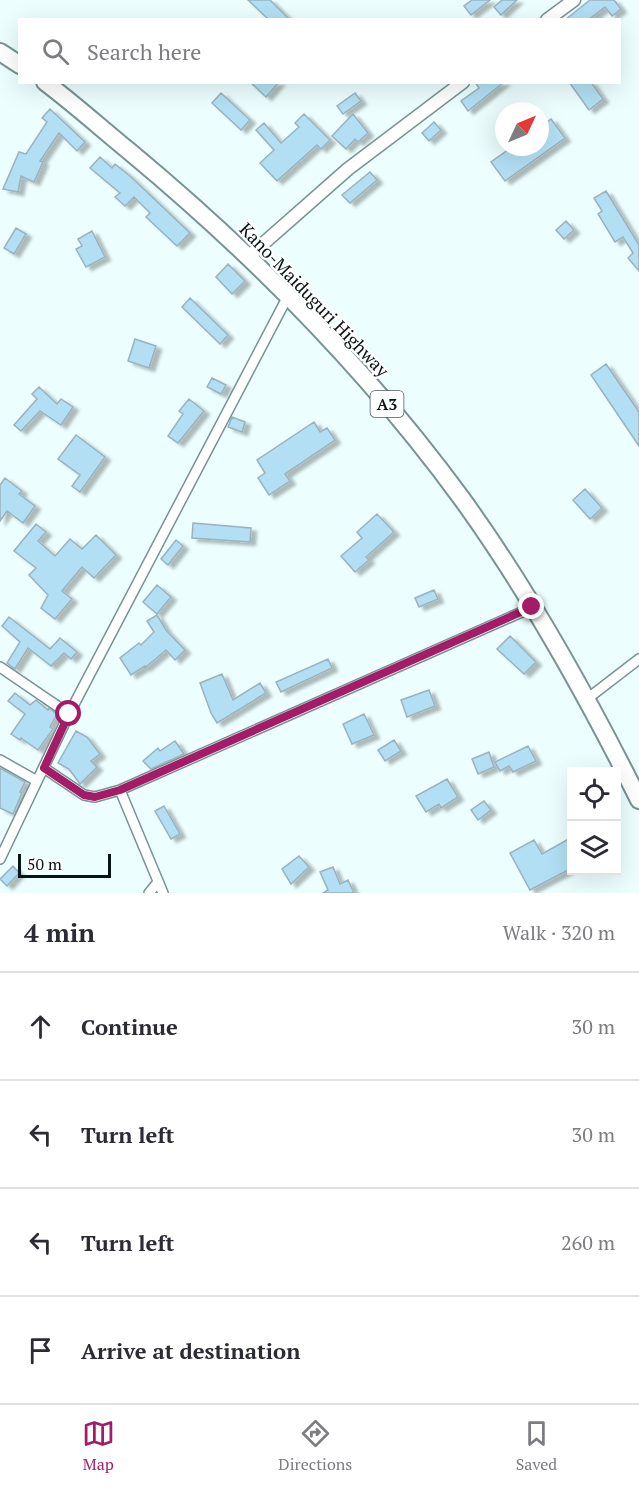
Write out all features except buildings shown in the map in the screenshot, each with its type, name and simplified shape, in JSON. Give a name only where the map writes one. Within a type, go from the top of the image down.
[{"type":"highway","points":[[0,52],[18,64]]},
{"type":"highway","name":"Kano-Maiduguri Highway","points":[[47,84],[182,195],[248,257],[364,376],[413,435],[462,500],[532,607],[586,699],[639,800]]},
{"type":"street","points":[[551,18],[574,0]]},
{"type":"street","points":[[248,257],[348,169],[460,84]]},
{"type":"street","points":[[0,859],[69,714],[288,296]]},
{"type":"street","points":[[44,768],[84,795],[95,797],[120,790],[532,607]]},
{"type":"street","points":[[586,699],[639,659]]},
{"type":"street","points":[[0,667],[69,714]]},
{"type":"street","points":[[0,760],[37,781]]},
{"type":"street","points":[[120,790],[163,893]]},
{"type":"street","points":[[149,893],[158,882]]},
{"type":"route","points":[[69,714],[44,768],[84,795],[95,797],[120,790],[532,607]]}]
